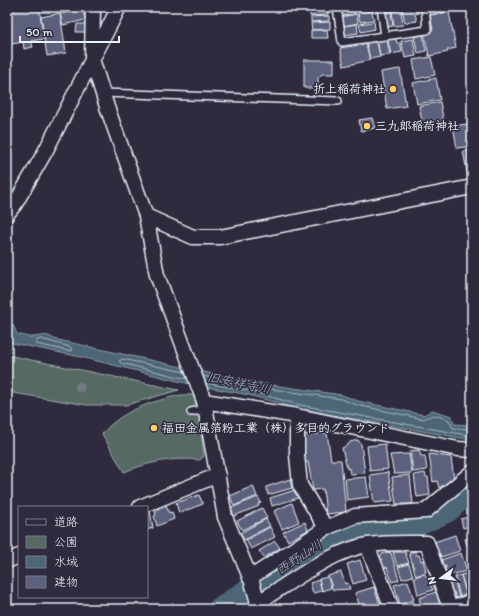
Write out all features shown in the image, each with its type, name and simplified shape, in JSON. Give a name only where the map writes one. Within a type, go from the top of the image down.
[{"type":"street","points":[[93,7],[92,59],[146,216],[157,275],[203,399],[225,517],[251,580],[257,604],[336,555],[368,545],[427,543],[450,609],[472,601]]},
{"type":"street","points":[[7,214],[15,204],[44,152],[118,7]]},
{"type":"street","points":[[146,216],[193,237],[220,237],[472,187]]},
{"type":"street","points":[[203,399],[297,416],[458,449],[472,450]]},
{"type":"street","points":[[297,416],[297,455],[300,485],[326,528]]},
{"type":"street","points":[[251,580],[326,528],[355,516],[426,511],[472,472]]},
{"type":"street","points":[[142,506],[218,475]]},
{"type":"street","points":[[368,545],[392,609]]},
{"type":"street","points":[[7,561],[18,556]]},
{"type":"lane","points":[[337,7],[342,42],[427,30],[425,7]]},
{"type":"lane","points":[[381,7],[385,36]]},
{"type":"lane","points":[[103,93],[338,101]]},
{"type":"lane","points":[[191,412],[203,399]]},
{"type":"green space","points":[[7,355],[179,390],[126,405],[87,405],[7,392]]},
{"type":"green space","name":"福田金属箔粉工業（株）多目的グラウンド","points":[[180,395],[193,395],[199,416],[204,456],[200,460],[180,459],[161,461],[143,465],[124,472],[102,434],[119,419],[138,408]]},
{"type":"water","name":"旧安祥寺川","points":[[13,325],[17,334],[32,337],[47,335],[54,339],[245,381],[342,395],[358,401],[424,415],[432,410],[452,416],[454,424],[472,425],[472,440],[299,409],[249,395],[190,384],[81,357],[7,342],[7,327]]},
{"type":"building","points":[[29,7],[39,7],[44,39],[31,41],[33,47],[24,49],[23,42],[7,45],[7,11]]},
{"type":"building","points":[[341,7],[354,7],[355,14],[342,16]]},
{"type":"building","points":[[383,7],[399,7],[400,9],[383,11]]},
{"type":"building","points":[[402,7],[417,7],[418,13],[415,14],[417,21],[405,23]]},
{"type":"building","points":[[427,7],[444,7],[445,12],[429,15]]},
{"type":"building","points":[[450,7],[464,7],[450,10]]},
{"type":"building","points":[[328,8],[328,15],[310,16],[310,9]]},
{"type":"building","points":[[83,10],[85,20],[63,25],[60,14]]},
{"type":"building","points":[[401,10],[403,25],[394,26],[392,11]]},
{"type":"building","points":[[372,11],[374,20],[360,22],[358,13]]},
{"type":"building","points":[[391,12],[393,26],[385,27],[383,13]]},
{"type":"building","points":[[449,12],[456,48],[447,50],[448,52],[429,56],[424,32],[433,30],[430,15]]},
{"type":"building","points":[[60,13],[66,53],[47,56],[41,17]]},
{"type":"building","points":[[357,14],[358,23],[344,26],[344,24],[341,24],[340,17]]},
{"type":"building","points":[[329,16],[329,21],[311,22],[311,17]]},
{"type":"building","points":[[330,22],[330,29],[312,30],[311,23]]},
{"type":"building","points":[[374,22],[375,29],[361,32],[359,24]]},
{"type":"building","points":[[77,24],[86,24],[85,32],[76,32]]},
{"type":"building","points":[[357,24],[358,33],[344,35],[343,26]]},
{"type":"building","points":[[311,30],[327,30],[328,38],[311,38]]},
{"type":"building","points":[[423,35],[426,51],[418,53],[414,37]]},
{"type":"building","points":[[395,36],[397,43],[400,43],[402,52],[391,54],[387,37]]},
{"type":"building","points":[[384,37],[385,41],[387,40],[390,55],[380,56],[377,39]]},
{"type":"building","points":[[374,39],[375,43],[377,42],[380,57],[370,59],[366,41]]},
{"type":"building","points":[[413,39],[416,56],[405,58],[401,41]]},
{"type":"building","points":[[366,44],[370,60],[344,66],[340,48]]},
{"type":"building","points":[[431,57],[435,75],[416,79],[413,60]]},
{"type":"building","points":[[304,60],[334,60],[334,74],[322,74],[318,78],[318,88],[304,88]]},
{"type":"building","name":"折上稲荷神社","points":[[400,69],[406,106],[387,109],[381,72]]},
{"type":"building","points":[[436,78],[440,100],[417,104],[413,83]]},
{"type":"building","points":[[440,102],[444,123],[423,126],[419,106]]},
{"type":"building","name":"三九郎稲荷神社","points":[[372,118],[375,128],[361,131],[359,120]]},
{"type":"building","points":[[467,124],[470,136],[472,136],[472,146],[457,148],[453,126]]},
{"type":"building","points":[[471,150],[472,177],[468,177],[463,151]]},
{"type":"building","points":[[327,433],[331,460],[341,460],[346,512],[326,514],[323,489],[313,490],[308,462],[304,462],[302,435]]},
{"type":"building","points":[[358,440],[361,444],[365,473],[350,474],[349,468],[347,469],[342,448],[350,442]]},
{"type":"building","points":[[385,444],[388,469],[370,471],[367,446]]},
{"type":"building","points":[[419,450],[421,456],[425,456],[427,470],[413,472],[410,451]]},
{"type":"building","points":[[409,454],[412,473],[394,474],[390,455]]},
{"type":"building","points":[[429,454],[451,457],[454,479],[439,488],[437,481],[433,482]]},
{"type":"building","points":[[388,472],[393,501],[374,503],[370,475]]},
{"type":"building","points":[[425,473],[426,477],[428,477],[430,495],[417,497],[414,475]]},
{"type":"building","points":[[410,475],[413,504],[396,504],[392,477]]},
{"type":"building","points":[[366,477],[369,497],[347,500],[345,479]]},
{"type":"building","points":[[290,479],[292,488],[268,495],[266,487]]},
{"type":"building","points":[[253,486],[257,496],[234,506],[230,496]]},
{"type":"building","points":[[295,490],[298,498],[272,506],[270,498]]},
{"type":"building","points":[[199,495],[203,504],[179,513],[176,503]]},
{"type":"building","points":[[258,497],[261,503],[258,504],[259,506],[234,516],[231,508]]},
{"type":"building","points":[[292,503],[299,522],[282,529],[274,511]]},
{"type":"building","points":[[166,505],[169,513],[172,512],[174,519],[157,526],[154,516],[156,515],[155,512],[159,510],[158,507]]},
{"type":"building","points":[[262,508],[267,518],[242,530],[237,521]]},
{"type":"building","points":[[150,511],[153,528],[148,530],[148,512]]},
{"type":"building","points":[[472,516],[472,525],[463,528],[461,519]]},
{"type":"building","points":[[266,519],[270,526],[244,540],[240,533]]},
{"type":"building","points":[[305,522],[308,530],[288,541],[283,532]]},
{"type":"building","points":[[270,527],[275,537],[251,549],[246,540]]},
{"type":"building","points":[[455,535],[460,551],[441,557],[440,554],[438,555],[434,542]]},
{"type":"building","points":[[472,537],[472,544],[467,545],[465,539]]},
{"type":"building","points":[[275,541],[280,548],[264,558],[259,551]]},
{"type":"building","points":[[472,544],[472,554],[470,555],[468,545]]},
{"type":"building","points":[[415,551],[416,555],[419,555],[421,561],[423,560],[426,572],[416,576],[409,553]]},
{"type":"building","points":[[388,552],[391,553],[399,580],[392,582],[387,567],[383,568],[380,557],[382,554]]},
{"type":"building","points":[[393,552],[405,552],[409,563],[397,566]]},
{"type":"building","points":[[461,553],[467,571],[445,576],[446,566],[443,567],[441,560]]},
{"type":"building","points":[[360,560],[366,580],[353,584],[347,564]]},
{"type":"building","points":[[409,564],[413,576],[402,579],[398,567]]},
{"type":"building","points":[[341,572],[345,584],[348,583],[350,589],[333,590],[328,576]]},
{"type":"building","points":[[425,574],[433,590],[418,595],[414,577]]},
{"type":"building","points":[[465,574],[472,588],[472,593],[467,594],[461,575]]},
{"type":"building","points":[[461,575],[466,594],[460,597],[455,577]]},
{"type":"building","points":[[328,577],[331,588],[322,591],[319,579]]},
{"type":"building","points":[[319,580],[322,591],[313,593],[310,583]]},
{"type":"building","points":[[408,581],[414,600],[400,604],[394,585]]},
{"type":"building","points":[[455,582],[459,597],[456,598],[449,584]]},
{"type":"building","points":[[374,587],[380,605],[375,607],[375,609],[361,609],[355,593]]},
{"type":"building","points":[[436,592],[440,604],[422,609],[419,598]]},
{"type":"building","points":[[7,596],[12,609],[7,609]]},
{"type":"building","points":[[414,602],[417,609],[402,609],[401,606]]},
{"type":"waterway","name":"西野山川","points":[[220,609],[325,540],[371,525],[420,523],[448,510],[472,488]]},
{"type":"place","name":"折上稲荷神社","points":[[393,89]]},
{"type":"place","name":"三九郎稲荷神社","points":[[367,126]]},
{"type":"place","name":"福田金属箔粉工業（株）多目的グラウンド","points":[[154,428]]}]
